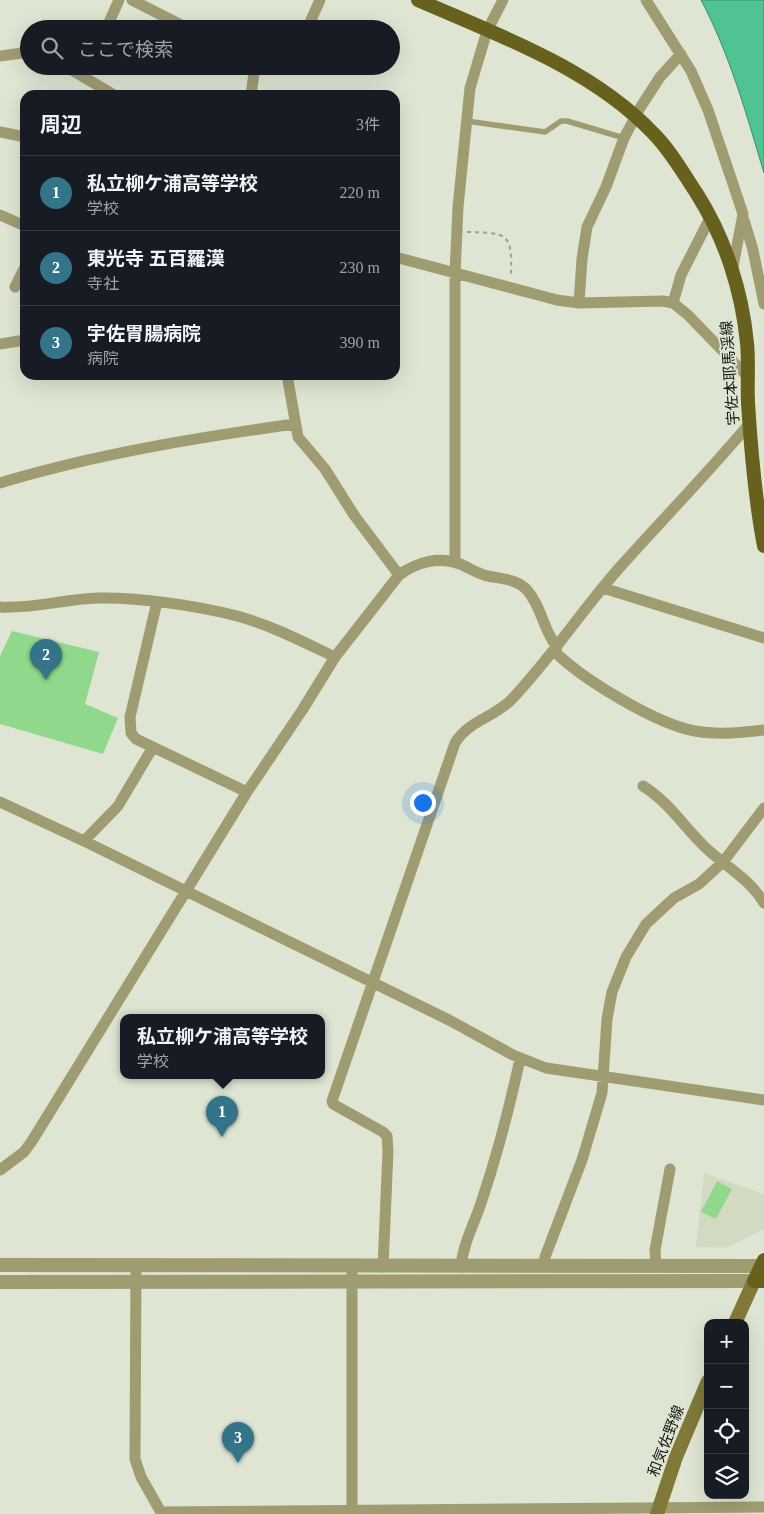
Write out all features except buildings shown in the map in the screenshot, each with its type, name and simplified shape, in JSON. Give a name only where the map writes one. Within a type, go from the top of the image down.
[{"type":"main road","name":"宇佐本耶馬渓線","points":[[418,0],[487,30],[589,82],[635,116],[674,158],[710,216],[724,245],[732,272],[744,325],[756,495],[764,546]]},
{"type":"main road","points":[[737,1319],[759,1281],[763,1264]]},
{"type":"main road","name":"和気佐野線","points":[[658,1511],[676,1457],[704,1390]]},
{"type":"street","points":[[110,20],[119,0]]},
{"type":"street","points":[[132,0],[171,20]]},
{"type":"street","points":[[311,20],[320,0]]},
{"type":"street","points":[[455,562],[456,232],[466,121],[473,72],[487,30],[503,0]]},
{"type":"street","points":[[646,0],[681,54],[708,110],[743,214],[753,250],[764,304]]},
{"type":"street","points":[[0,56],[20,53]]},
{"type":"street","points":[[579,303],[582,259],[587,227],[606,187],[624,138],[635,116],[660,78],[681,54]]},
{"type":"street","points":[[91,75],[108,90]]},
{"type":"street","points":[[252,90],[254,75]]},
{"type":"street","points":[[0,132],[20,136]]},
{"type":"street","points":[[732,272],[743,214]]},
{"type":"street","points":[[0,215],[20,224]]},
{"type":"street","points":[[673,303],[681,275],[710,216]]},
{"type":"street","points":[[400,258],[510,289],[579,303],[663,301],[673,303],[688,315],[748,378]]},
{"type":"street","points":[[15,287],[20,277]]},
{"type":"street","points":[[0,344],[20,341]]},
{"type":"street","points":[[288,380],[294,424],[301,442],[324,469],[354,515],[399,575]]},
{"type":"street","points":[[383,1267],[387,1136],[379,1128],[333,1104],[332,1101],[374,984],[455,742],[468,727],[490,716],[510,701],[555,649],[603,588],[750,423]]},
{"type":"street","points":[[0,483],[120,452],[214,435],[294,424]]},
{"type":"street","points":[[0,1170],[24,1152],[32,1141],[247,792],[303,709],[335,657],[399,575],[410,567],[430,561],[455,562],[486,576],[511,580],[522,585],[539,607],[555,649],[579,673],[605,691],[679,726],[695,731],[764,730]]},
{"type":"street","points":[[603,588],[764,638]]},
{"type":"street","points":[[0,607],[19,608],[92,598],[157,602],[237,616],[294,638],[335,657]]},
{"type":"street","points":[[157,602],[130,725],[131,733],[136,739],[247,792]]},
{"type":"street","points":[[84,841],[118,806],[153,747]]},
{"type":"street","points":[[643,786],[667,803],[706,847],[747,882],[764,903]]},
{"type":"street","points":[[0,802],[84,841],[186,893],[449,1020],[520,1059],[546,1068],[764,1100]]},
{"type":"street","points":[[544,1266],[545,1257],[582,1160],[602,1093],[609,1006],[619,975],[634,940],[658,912],[674,898],[699,884],[723,862],[764,808]]},
{"type":"street","points":[[462,1267],[462,1250],[488,1181],[520,1059]]},
{"type":"street","points":[[656,1266],[655,1250],[670,1169]]},
{"type":"street","points":[[0,1265],[462,1267],[763,1264]]},
{"type":"street","points":[[136,1266],[134,1459],[141,1477],[162,1513],[658,1511],[764,1507]]},
{"type":"street","points":[[352,1267],[352,1512]]},
{"type":"street","points":[[0,1282],[759,1281]]},
{"type":"lane","points":[[466,121],[545,132],[561,121],[567,121],[624,138]]},
{"type":"path","points":[[456,232],[498,232],[503,235],[511,248],[510,289]]},
{"type":"shaded area","points":[[701,0],[764,0],[764,173],[729,63]]},
{"type":"shaded area","points":[[704,1173],[764,1194],[764,1229],[726,1248],[696,1247]]},
{"type":"place","name":"東光寺 五百羅漢","points":[[46,680]]},
{"type":"place","name":"私立柳ケ浦高等学校","points":[[222,1137]]},
{"type":"place","name":"宇佐胃腸病院","points":[[238,1463]]}]
